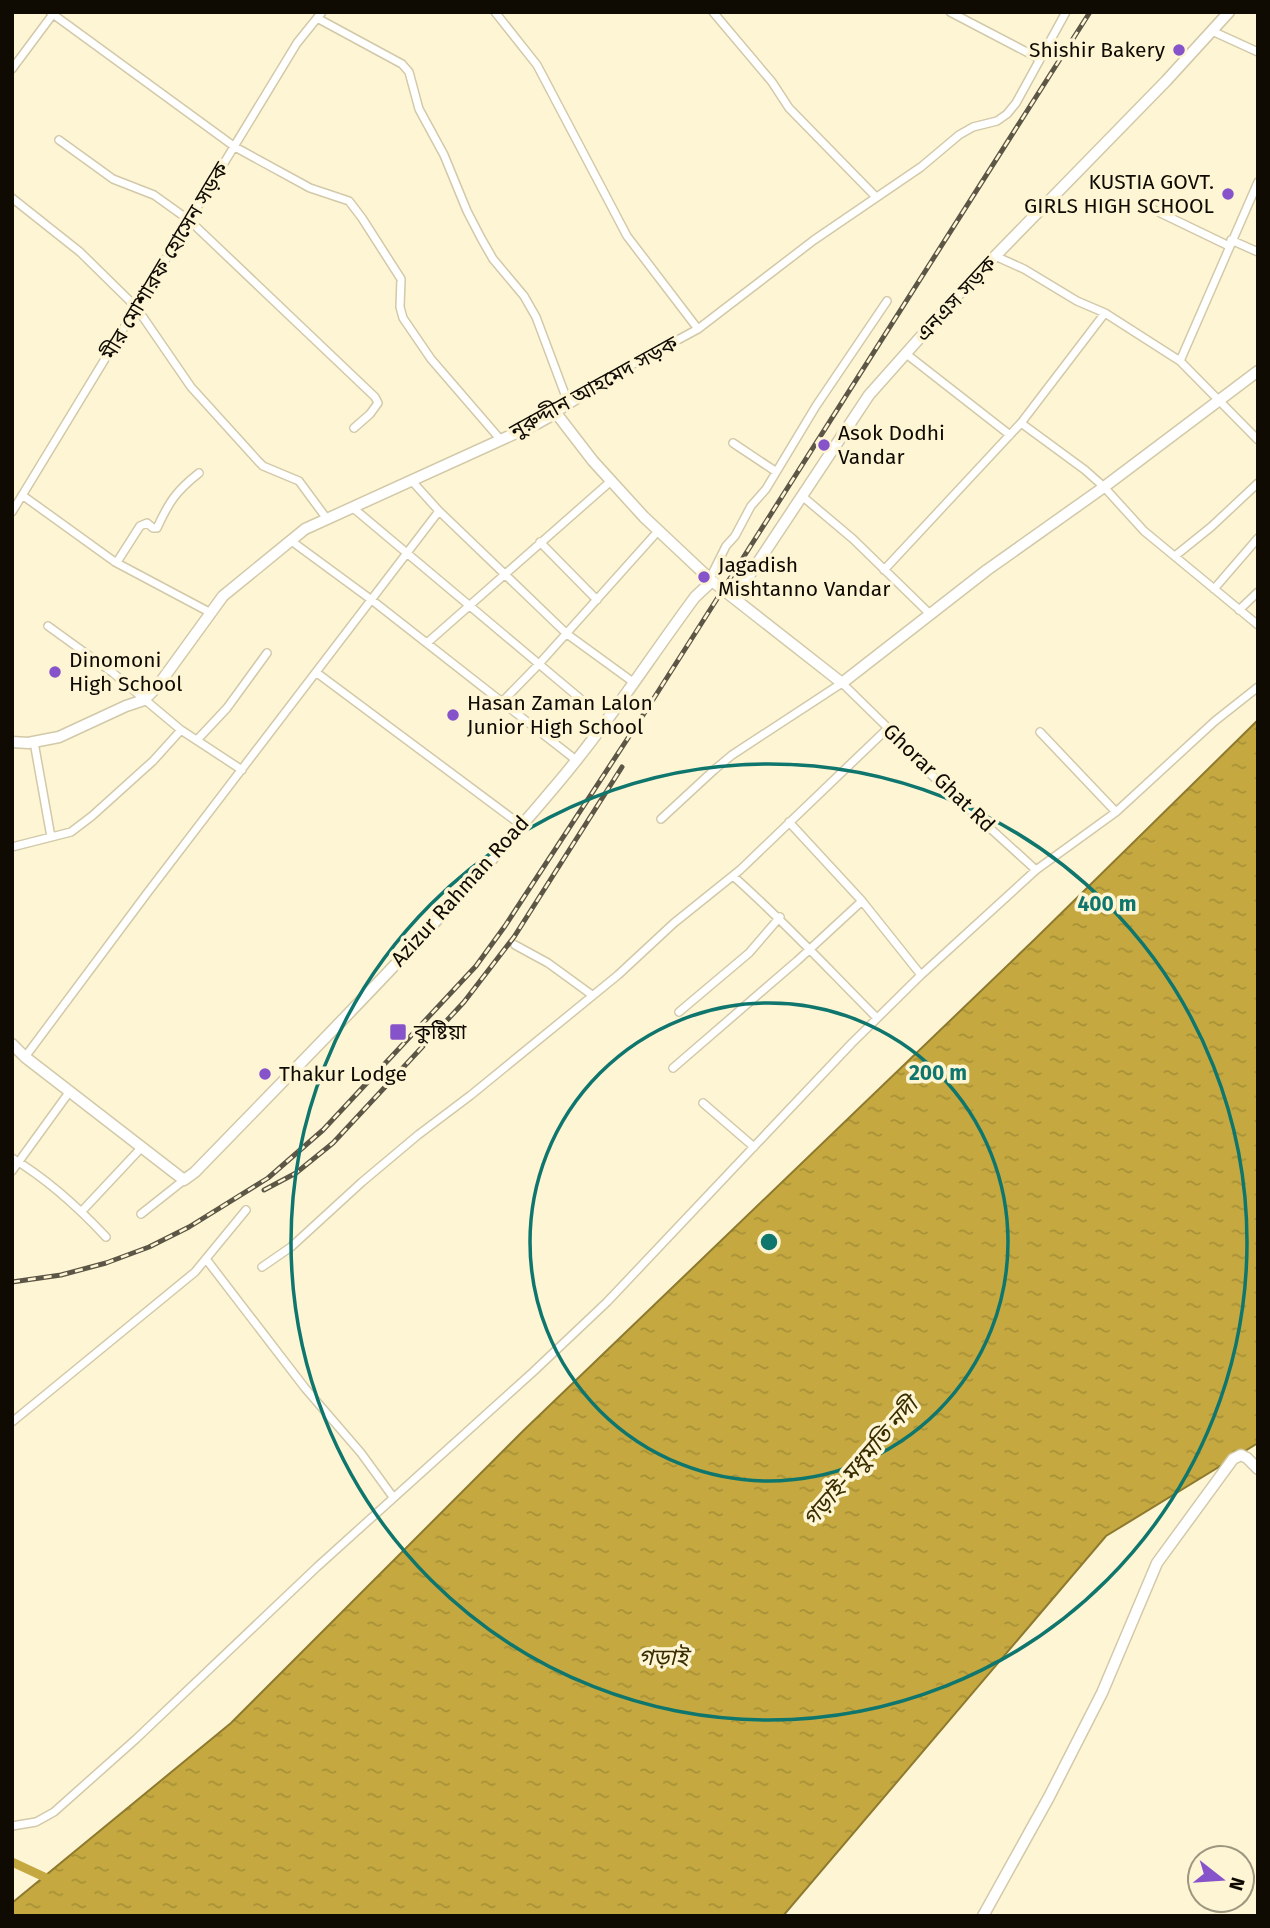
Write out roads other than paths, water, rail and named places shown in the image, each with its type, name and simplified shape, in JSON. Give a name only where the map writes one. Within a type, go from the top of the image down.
[{"type":"street","points":[[495,12],[537,65],[627,236],[698,329]]},
{"type":"street","points":[[713,12],[772,82],[789,108],[876,197]]},
{"type":"street","points":[[950,12],[1040,59]]},
{"type":"street","name":"নুরুদ্দীন আহমেদ সড়ক","points":[[12,742],[34,742],[59,737],[144,700],[157,687],[223,596],[305,529],[556,413],[633,364],[698,329],[814,240],[921,167],[959,135],[973,127],[997,121],[1007,114],[1016,103],[1066,12]]},
{"type":"street","name":"এনএস সড়ক","points":[[730,594],[741,588],[869,395],[905,353],[1229,12]]},
{"type":"street","points":[[12,69],[51,13],[235,147],[310,188],[349,201],[401,279],[400,307],[404,318],[431,359],[500,439]]},
{"type":"street","points":[[320,15],[402,64],[409,72],[419,109],[444,155],[467,211],[493,259],[524,296],[536,317],[569,405]]},
{"type":"street","name":"মীর মোশারফ হোসেন সড়ক","points":[[12,512],[297,43],[320,15]]},
{"type":"street","points":[[1212,32],[1258,51]]},
{"type":"street","points":[[59,140],[113,179],[154,195],[188,220],[375,397],[378,403],[376,408],[354,428]]},
{"type":"street","points":[[1180,361],[1258,183]]},
{"type":"street","points":[[12,198],[80,251],[136,307],[191,387],[262,466],[299,481],[327,519]]},
{"type":"street","points":[[1144,205],[1230,243],[1258,251]]},
{"type":"street","points":[[995,256],[1024,269],[1077,301],[1105,313],[1180,361],[1258,440]]},
{"type":"street","points":[[711,580],[726,546],[735,536],[751,506],[765,489],[887,301]]},
{"type":"street","points":[[884,570],[1021,423],[1105,313]]},
{"type":"street","points":[[905,353],[1010,435]]},
{"type":"street","points":[[661,819],[732,755],[842,683],[987,570],[1104,487],[1258,371]]},
{"type":"street","points":[[556,413],[611,481],[711,580],[842,683]]},
{"type":"street","points":[[1021,423],[1104,487],[1144,531],[1258,625]]},
{"type":"street","points":[[733,443],[775,471]]},
{"type":"street","points":[[117,562],[140,526],[147,523],[157,528],[178,489],[199,473]]},
{"type":"street","points":[[411,480],[439,511],[567,634],[633,682]]},
{"type":"street","points":[[426,643],[611,481]]},
{"type":"street","points":[[1175,556],[1258,483]]},
{"type":"street","points":[[22,495],[117,562],[211,613]]},
{"type":"street","points":[[802,496],[853,539],[931,615]]},
{"type":"street","points":[[352,507],[583,701]]},
{"type":"street","points":[[25,1057],[439,511]]},
{"type":"street","points":[[502,702],[567,634],[659,530]]},
{"type":"street","points":[[1214,589],[1258,538]]},
{"type":"street","points":[[290,540],[373,601],[576,760]]},
{"type":"street","points":[[540,542],[597,600]]},
{"type":"street","name":"Azizur Rahman Road","points":[[184,1180],[195,1172],[307,1057],[450,906],[576,760],[695,597],[711,580]]},
{"type":"street","points":[[1239,610],[1258,592]]},
{"type":"street","points":[[48,626],[113,673],[181,730],[242,770]]},
{"type":"street","points":[[197,740],[227,708],[267,653]]},
{"type":"street","points":[[317,673],[521,825]]},
{"type":"street","name":"Ghorar Ghat Rd","points":[[842,683],[888,728],[904,750],[1037,870]]},
{"type":"street","points":[[12,1826],[36,1822],[54,1812],[136,1739],[393,1497],[607,1302],[921,975],[1037,870],[1116,812],[1215,721],[1258,687]]},
{"type":"street","points":[[262,1266],[291,1247],[408,1143],[471,1095],[646,951],[674,923],[733,876],[888,728]]},
{"type":"street","points":[[12,847],[71,832],[93,816],[153,761],[181,730]]},
{"type":"street","points":[[1040,732],[1116,812]]},
{"type":"street","points":[[34,742],[51,837]]},
{"type":"street","points":[[789,822],[862,901],[921,975]]},
{"type":"street","points":[[733,876],[780,917],[877,1018]]},
{"type":"street","points":[[673,1068],[862,901]]},
{"type":"street","points":[[679,1012],[748,953],[780,917]]},
{"type":"street","points":[[515,945],[548,963],[592,995]]},
{"type":"street","points":[[12,1044],[25,1057],[184,1180],[141,1214]]},
{"type":"street","points":[[12,1171],[15,1160],[70,1091]]},
{"type":"street","points":[[703,1103],[754,1147]]},
{"type":"street","points":[[82,1211],[142,1147]]},
{"type":"street","points":[[15,1160],[82,1211],[106,1237]]},
{"type":"street","points":[[12,1422],[195,1272],[246,1210]]},
{"type":"street","points":[[206,1259],[393,1497]]},
{"type":"street","points":[[983,1916],[1049,1797],[1102,1692],[1157,1563],[1234,1459],[1244,1456],[1257,1467]]},
{"type":"water","name":"গড়াই","points":[[1258,720],[1258,1443],[1106,1536],[783,1916],[12,1916],[12,1903],[231,1723],[523,1431],[1035,939]]},
{"type":"waterway","points":[[12,1862],[53,1881]]},
{"type":"railway","points":[[12,1282],[61,1275],[106,1263],[149,1247],[189,1227],[268,1178],[323,1130],[476,966],[647,709],[1090,12]]},
{"type":"railway","points":[[264,1190],[296,1173],[333,1143],[464,1002],[514,937],[622,767]]},
{"type":"place","name":"Shishir Bakery","points":[[1179,50]]},
{"type":"place","name":"KUSTIA GOVT. GIRLS HIGH SCHOOL","points":[[1228,194]]},
{"type":"place","name":"Asok Dodhi Vandar","points":[[824,445]]},
{"type":"place","name":"Jagadish Mishtanno Vandar","points":[[704,577]]},
{"type":"place","name":"Dinomoni High School","points":[[55,672]]},
{"type":"place","name":"Hasan Zaman Lalon Junior High School","points":[[453,715]]},
{"type":"place","name":"কুষ্টিয়া","points":[[398,1032]]},
{"type":"place","name":"Thakur Lodge","points":[[265,1074]]},
{"type":"water label","name":"গড়াই-মধুমতি নদী","points":[[860,1462]]}]
